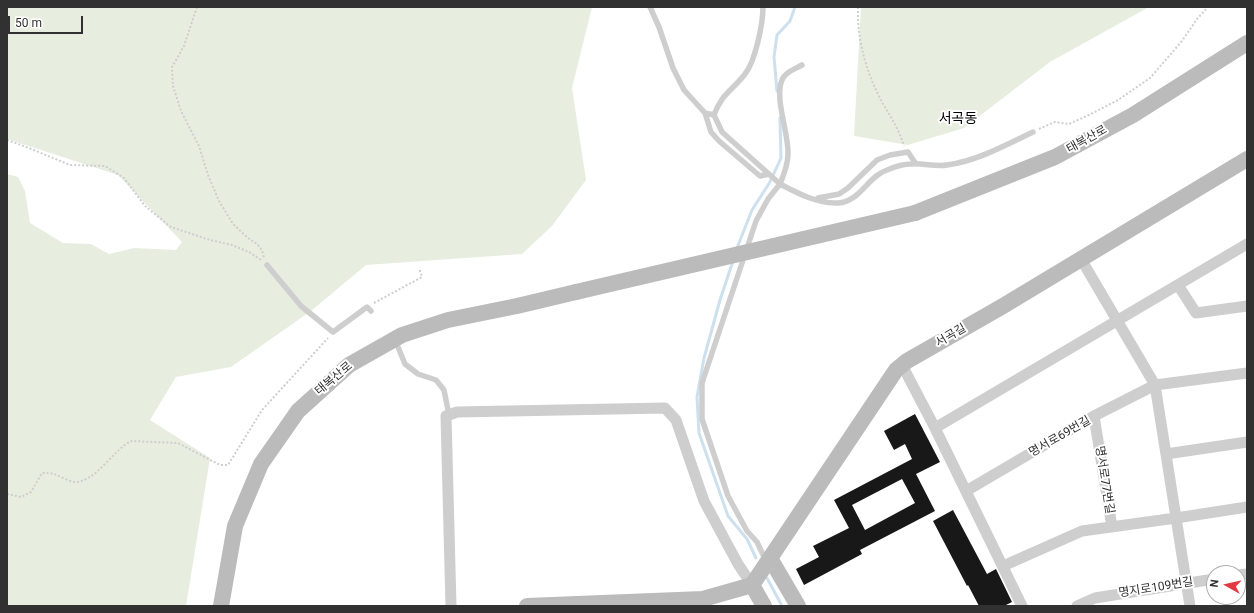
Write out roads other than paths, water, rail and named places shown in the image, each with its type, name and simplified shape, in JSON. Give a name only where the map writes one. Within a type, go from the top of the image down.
[{"type":"street","name":"태복산로","points":[[221,606],[235,526],[261,464],[298,411],[349,365],[402,334],[448,320],[517,306],[915,213],[1055,157],[1133,115],[1247,43]]},
{"type":"street","name":"서곡길","points":[[752,586],[896,370],[1247,158]]},
{"type":"street","points":[[935,428],[1247,244]]},
{"type":"street","points":[[1081,259],[1155,385],[1190,606]]},
{"type":"street","points":[[1178,285],[1196,314],[1247,306]]},
{"type":"street","points":[[902,366],[935,428],[1022,606]]},
{"type":"street","points":[[1155,385],[1247,373]]},
{"type":"street","name":"명서로69번길","points":[[966,491],[1094,416],[1155,385]]},
{"type":"street","points":[[451,606],[446,416],[457,412],[665,408],[676,420],[704,501],[738,564],[764,606]]},
{"type":"street","name":"명서로77번길","points":[[1094,416],[1112,527],[1247,507]]},
{"type":"street","points":[[1166,454],[1247,442]]},
{"type":"street","points":[[1003,566],[1082,531],[1112,527]]},
{"type":"street","points":[[769,561],[798,606]]},
{"type":"street","name":"명지로109번길","points":[[1077,606],[1095,598],[1206,580]]},
{"type":"street","points":[[527,606],[703,602],[752,586]]},
{"type":"lane","points":[[650,7],[659,27],[673,68],[684,90],[705,114],[711,132],[719,141],[760,176],[769,174]]},
{"type":"lane","points":[[763,7],[761,25],[751,66],[744,76],[728,91],[718,104],[714,115],[722,132],[780,184],[805,196],[837,203],[845,202],[854,197],[871,180],[885,170],[909,164],[947,165],[978,157],[1033,132]]},
{"type":"lane","points":[[769,561],[757,542],[744,527],[728,496],[702,419],[702,383],[756,221],[768,199],[780,184],[787,166],[788,152],[780,97],[780,87],[782,79],[787,73],[802,65]]},
{"type":"lane","points":[[705,114],[714,115]]},
{"type":"lane","points":[[814,199],[839,194],[848,188],[877,160],[890,155],[908,152],[916,164]]},
{"type":"lane","points":[[267,264],[301,306],[333,332],[369,309]]},
{"type":"lane","points":[[398,347],[405,364],[418,374],[436,380],[444,390],[449,415]]},
{"type":"waterway","points":[[777,91],[774,57],[777,35],[790,21],[795,7]]},
{"type":"waterway","points":[[737,248],[752,210],[770,182],[781,158],[780,118]]},
{"type":"waterway","points":[[733,261],[720,300],[704,358],[697,397],[699,433],[728,516],[747,539],[756,558]]},
{"type":"waterway","points":[[767,578],[782,606]]},
{"type":"district","name":"서곡동","points":[[958,119]]}]
